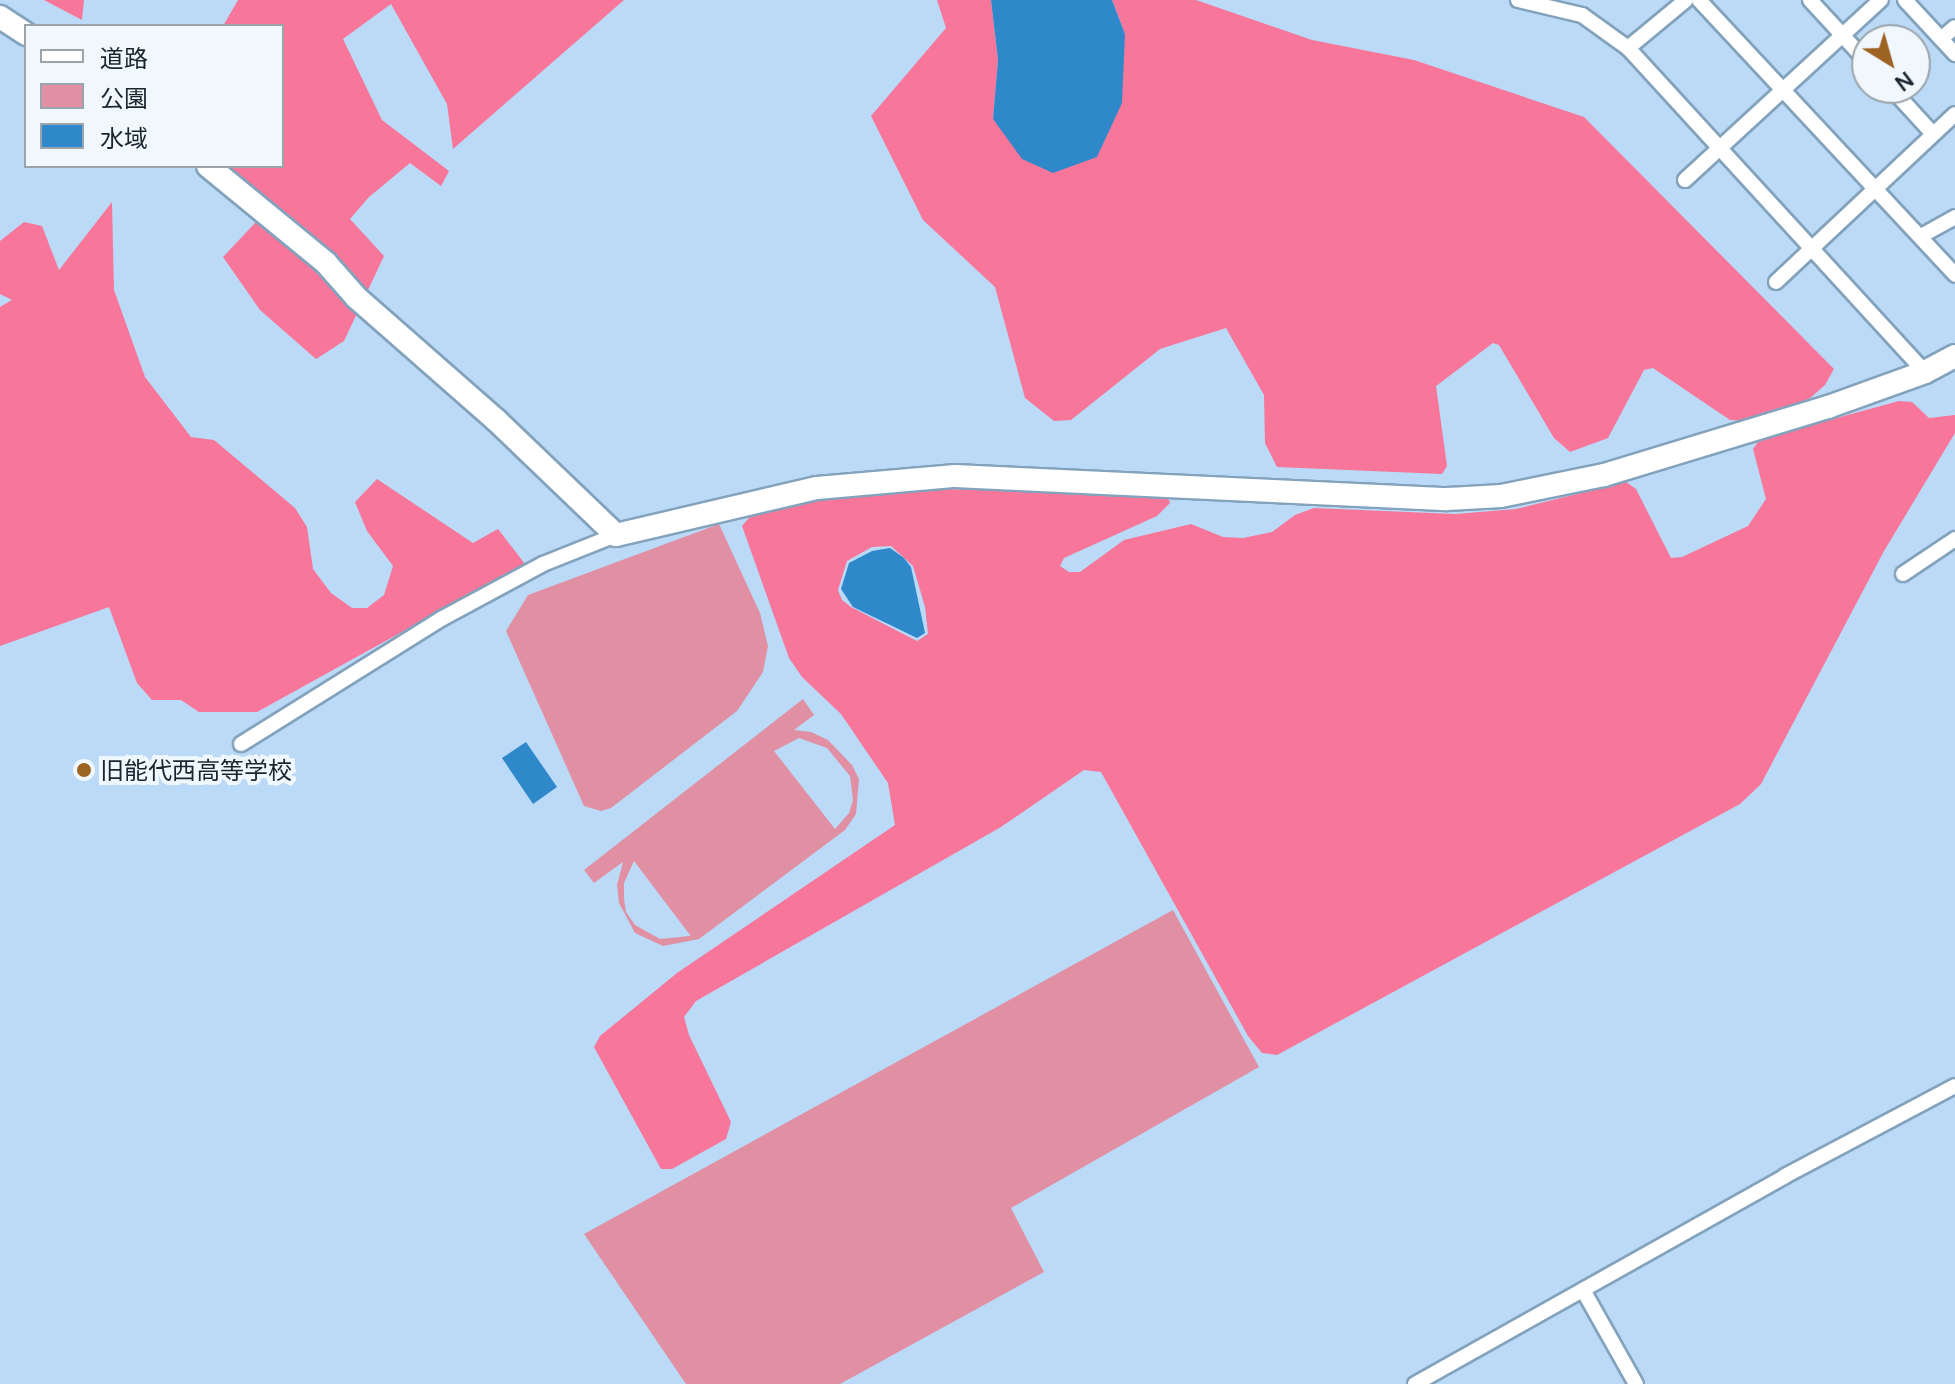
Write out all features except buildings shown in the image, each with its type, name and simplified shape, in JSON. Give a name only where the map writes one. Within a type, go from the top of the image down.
[{"type":"street","points":[[1518,0],[1582,15],[1628,48],[1925,372]]},
{"type":"street","points":[[1628,48],[1686,0]]},
{"type":"street","points":[[1699,0],[1955,275]]},
{"type":"street","points":[[1810,0],[1851,45]]},
{"type":"street","points":[[1685,180],[1786,91],[1881,0]]},
{"type":"street","points":[[1905,0],[1955,54]]},
{"type":"street","points":[[0,17],[24,33]]},
{"type":"street","points":[[1941,39],[1955,27]]},
{"type":"street","points":[[1906,104],[1933,134]]},
{"type":"street","points":[[1776,282],[1955,114]]},
{"type":"street","points":[[210,168],[326,263],[357,298],[496,420],[616,535]]},
{"type":"street","points":[[1921,236],[1955,217]]},
{"type":"street","points":[[241,744],[441,619],[543,564],[616,535],[817,488],[955,476],[1447,499],[1501,496],[1604,475],[1828,407],[1925,372],[1955,356]]},
{"type":"street","points":[[1903,574],[1955,539]]},
{"type":"street","points":[[1415,1384],[1955,1086]]},
{"type":"street","points":[[1583,1290],[1636,1384]]},
{"type":"green space","points":[[719,524],[760,613],[768,646],[763,672],[737,711],[611,808],[601,811],[584,806],[506,631],[528,595]]},
{"type":"green space","points":[[803,699],[814,715],[794,730],[811,732],[828,740],[852,765],[859,779],[856,814],[845,830],[699,939],[663,946],[635,933],[619,903],[617,885],[623,862],[594,883],[584,870]],"holes":[[[799,738],[827,748],[850,776],[853,800],[849,813],[835,829],[774,751]],[[634,861],[690,935],[690,936],[660,939],[635,925],[626,912],[624,899],[624,883]]]},
{"type":"green space","points":[[1173,910],[1259,1067],[1011,1208],[1044,1272],[840,1384],[686,1384],[584,1234]]},
{"type":"shaded area","points":[[44,0],[84,0],[82,20]]},
{"type":"shaded area","points":[[238,0],[624,0],[453,149],[447,104],[391,4],[343,39],[382,120],[449,171],[441,186],[410,163],[369,197],[350,219],[384,256],[344,341],[316,359],[260,310],[223,257],[257,221],[213,168],[284,168],[284,24],[224,24]]},
{"type":"shaded area","points":[[937,0],[991,0],[998,60],[993,119],[1125,34],[1112,0],[1196,0],[1312,40],[1414,60],[1584,117],[1834,369],[1825,385],[1809,399],[1747,421],[1730,420],[1653,368],[1644,370],[1608,438],[1570,452],[1554,438],[1499,345],[1493,343],[1436,386],[1447,466],[1442,474],[1277,467],[1265,443],[1264,395],[1226,328],[1160,349],[1071,420],[1054,421],[1025,398],[995,287],[923,220],[871,116],[946,28]]},
{"type":"shaded area","points":[[112,202],[114,290],[145,377],[191,437],[214,440],[295,508],[307,527],[313,569],[331,593],[352,608],[367,608],[384,595],[393,566],[367,531],[355,502],[377,479],[473,543],[498,529],[525,564],[257,712],[199,712],[181,700],[152,700],[137,683],[109,607],[0,646],[0,307],[12,300],[0,294],[0,241],[24,222],[42,226],[59,270]]},
{"type":"shaded area","points":[[1899,401],[1912,402],[1929,418],[1955,415],[1955,433],[1884,551],[1761,784],[1740,804],[1277,1055],[1262,1053],[1248,1036],[1101,772],[1084,770],[1001,827],[696,1001],[684,1017],[689,1035],[731,1122],[726,1139],[672,1169],[661,1169],[594,1047],[600,1036],[677,973],[895,825],[888,783],[841,714],[802,677],[789,658],[742,526],[754,512],[817,501],[937,489],[1166,493],[1170,503],[1157,516],[1064,558],[1060,566],[1069,572],[1080,572],[1124,540],[1191,524],[1223,537],[1243,538],[1272,532],[1295,515],[1314,508],[1455,514],[1516,509],[1626,482],[1636,489],[1671,558],[1682,557],[1748,526],[1766,499],[1753,449],[1760,439]],"holes":[[[891,546],[913,566],[925,607],[928,634],[917,641],[851,607],[842,600],[838,590],[847,561],[872,547]]]},
{"type":"water","points":[[991,0],[1112,0],[1125,34],[1122,103],[1097,157],[1053,173],[1022,159],[993,119],[998,60]]},
{"type":"water","points":[[890,548],[911,567],[925,633],[917,638],[853,607],[841,589],[849,563],[872,551]]},
{"type":"water","points":[[526,742],[557,787],[533,804],[502,758]]},
{"type":"place","name":"旧能代西高等学校","points":[[84,770]]}]
